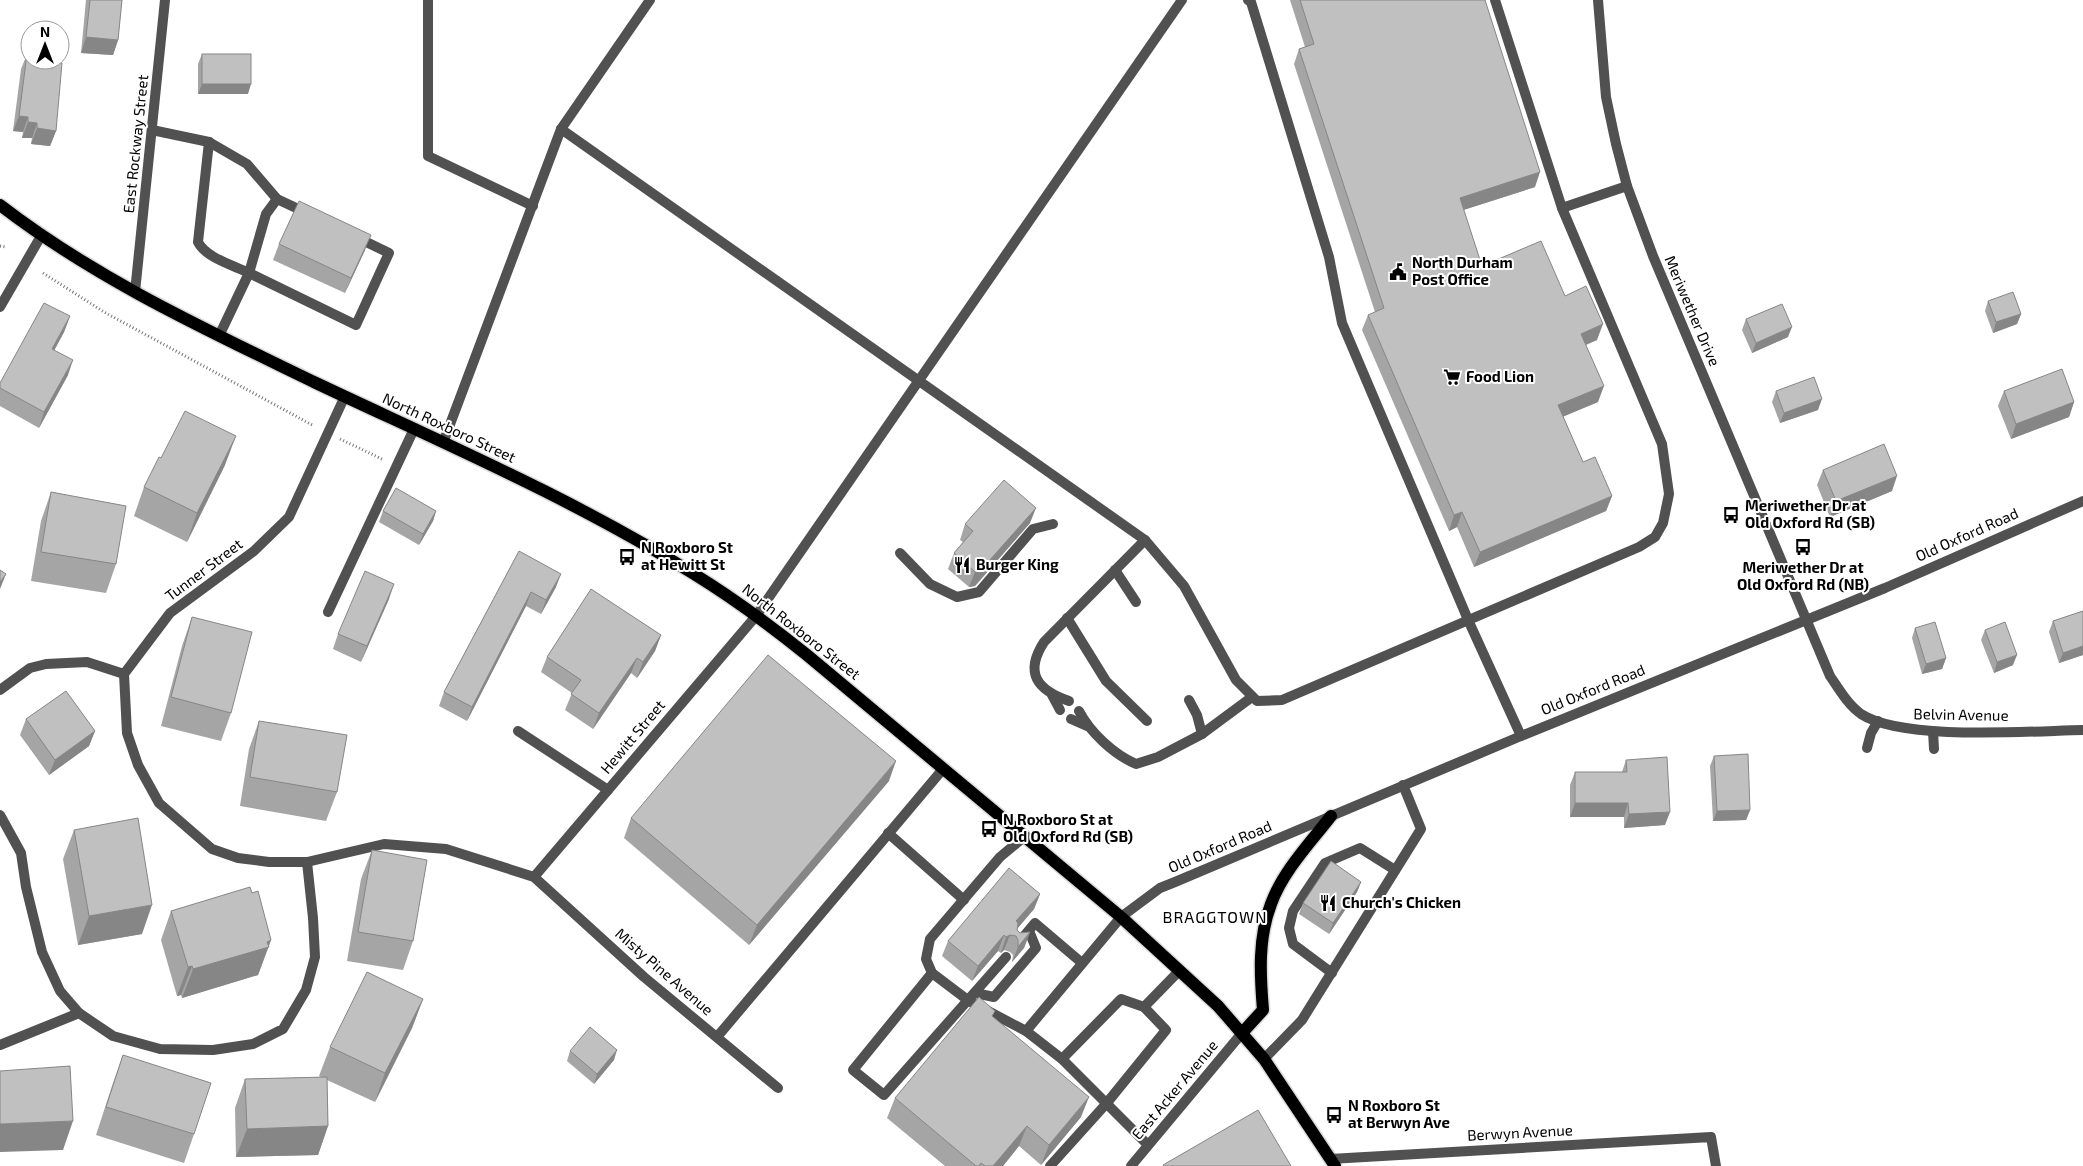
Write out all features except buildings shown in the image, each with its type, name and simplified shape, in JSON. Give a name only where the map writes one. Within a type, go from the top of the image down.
[{"type":"main road","name":"North Roxboro Street","points":[[0,205],[41,236],[135,292],[219,336],[530,484],[694,574],[756,616],[808,655],[1121,918],[1180,970],[1242,1032],[1264,1059],[1333,1163]]},
{"type":"main road","points":[[1242,1032],[1263,1010],[1261,953],[1271,904],[1294,864],[1331,816]]},
{"type":"street","name":"East Rockway Street","points":[[135,292],[165,0]]},
{"type":"street","points":[[428,0],[428,156],[532,206]]},
{"type":"street","points":[[443,443],[561,129],[650,0]]},
{"type":"street","name":"Hewitt Street","points":[[534,877],[756,616],[1182,0]]},
{"type":"street","points":[[1248,0],[1251,2],[1329,257],[1342,323],[1469,622],[1521,736]]},
{"type":"street","points":[[561,129],[1145,540],[1184,586],[1236,680],[1257,701],[1282,700],[1469,622],[1639,547],[1655,537],[1664,523],[1669,494],[1662,444],[1562,208],[1495,0]]},
{"type":"street","name":"Meriwether Drive","points":[[1598,0],[1606,97],[1627,186],[1653,256],[1805,620]]},
{"type":"street","points":[[152,130],[209,142],[246,164],[277,199],[320,220]]},
{"type":"street","points":[[209,142],[197,231],[198,242],[201,248],[356,325],[389,253],[346,232]]},
{"type":"street","points":[[1562,208],[1627,186]]},
{"type":"street","points":[[219,336],[248,273],[266,214],[277,199]]},
{"type":"street","points":[[0,307],[41,236]]},
{"type":"street","name":"Tunner Street","points":[[124,674],[170,613],[254,551],[289,517],[344,396]]},
{"type":"street","points":[[328,612],[414,429]]},
{"type":"street","name":"Old Oxford Road","points":[[1026,1031],[1121,918],[1160,888],[1521,736],[1885,588],[2083,501]]},
{"type":"street","points":[[900,553],[930,584],[957,598],[978,592],[1033,529],[1053,524]]},
{"type":"street","points":[[1069,701],[1052,695],[1039,684],[1034,673],[1034,662],[1044,642],[1145,540]]},
{"type":"street","points":[[1115,570],[1136,602]]},
{"type":"street","points":[[1067,618],[1106,681],[1147,721]]},
{"type":"street","name":"Belvin Avenue","points":[[1805,620],[1834,683],[1848,702],[1861,714],[1878,721],[1896,727],[1933,731],[2083,730]]},
{"type":"street","points":[[0,690],[30,668],[46,664],[87,662],[124,674],[126,733],[138,766],[159,803],[212,849],[238,858],[270,862],[307,862],[384,844],[446,849],[534,877]]},
{"type":"street","points":[[1052,695],[1060,710]]},
{"type":"street","points":[[1071,719],[1087,726],[1126,760],[1136,764],[1158,758],[1202,734],[1252,697]]},
{"type":"street","points":[[1189,700],[1202,734]]},
{"type":"street","points":[[1079,711],[1087,726]]},
{"type":"street","points":[[1867,748],[1871,733],[1878,721]]},
{"type":"street","points":[[518,731],[608,790]]},
{"type":"street","points":[[1933,731],[1934,749]]},
{"type":"street","points":[[717,1037],[943,769]]},
{"type":"street","points":[[1264,1059],[1302,1020],[1421,829],[1403,785]]},
{"type":"street","points":[[0,815],[21,853],[26,887],[42,952],[60,991],[79,1013],[113,1036],[160,1049],[213,1050],[253,1044],[283,1029],[306,990],[314,956],[313,918],[307,862]]},
{"type":"street","points":[[888,834],[964,900]]},
{"type":"street","points":[[1024,837],[1000,857],[930,940],[926,959],[932,973],[1026,1031],[1062,1059],[1148,1145]]},
{"type":"street","points":[[1332,973],[1293,944],[1289,937],[1289,928],[1293,910],[1325,864],[1360,848],[1395,870]]},
{"type":"street","name":"Misty Pine Avenue","points":[[534,877],[644,977],[778,1088]]},
{"type":"street","points":[[1018,943],[1035,923],[1082,963]]},
{"type":"street","points":[[972,997],[994,997],[1036,948],[1029,931]]},
{"type":"street","points":[[932,973],[853,1070],[884,1095],[1006,957]]},
{"type":"street","points":[[1144,1007],[1180,970]]},
{"type":"street","points":[[1050,1166],[1106,1104],[1166,1030],[1144,1007],[1121,999],[1062,1059]]},
{"type":"street","points":[[0,1045],[79,1013]]},
{"type":"street","name":"East Acker Avenue","points":[[1131,1166],[1242,1032]]},
{"type":"street","name":"Berwyn Avenue","points":[[1333,1163],[1711,1138],[1716,1166]]},
{"type":"path","points":[[0,246],[6,247]]},
{"type":"path","points":[[43,273],[104,312],[328,433],[396,466]]},
{"type":"place","name":"North Durham Post Office","points":[[1398,272]]},
{"type":"place","name":"Food Lion","points":[[1452,377]]},
{"type":"place","name":"Meriwether Dr at Old Oxford Rd (SB)","points":[[1731,515]]},
{"type":"place","name":"Meriwether Dr at Old Oxford Rd (NB)","points":[[1803,547]]},
{"type":"place","name":"N Roxboro St at Hewitt St","points":[[627,557]]},
{"type":"place","name":"Burger King","points":[[962,565]]},
{"type":"place","name":"N Roxboro St at Old Oxford Rd (SB)","points":[[989,829]]},
{"type":"place","name":"Church's Chicken","points":[[1328,903]]},
{"type":"place","name":"N Roxboro St at Berwyn Ave","points":[[1334,1115]]},
{"type":"district","name":"BRAGGTOWN","points":[[1215,917]]}]
